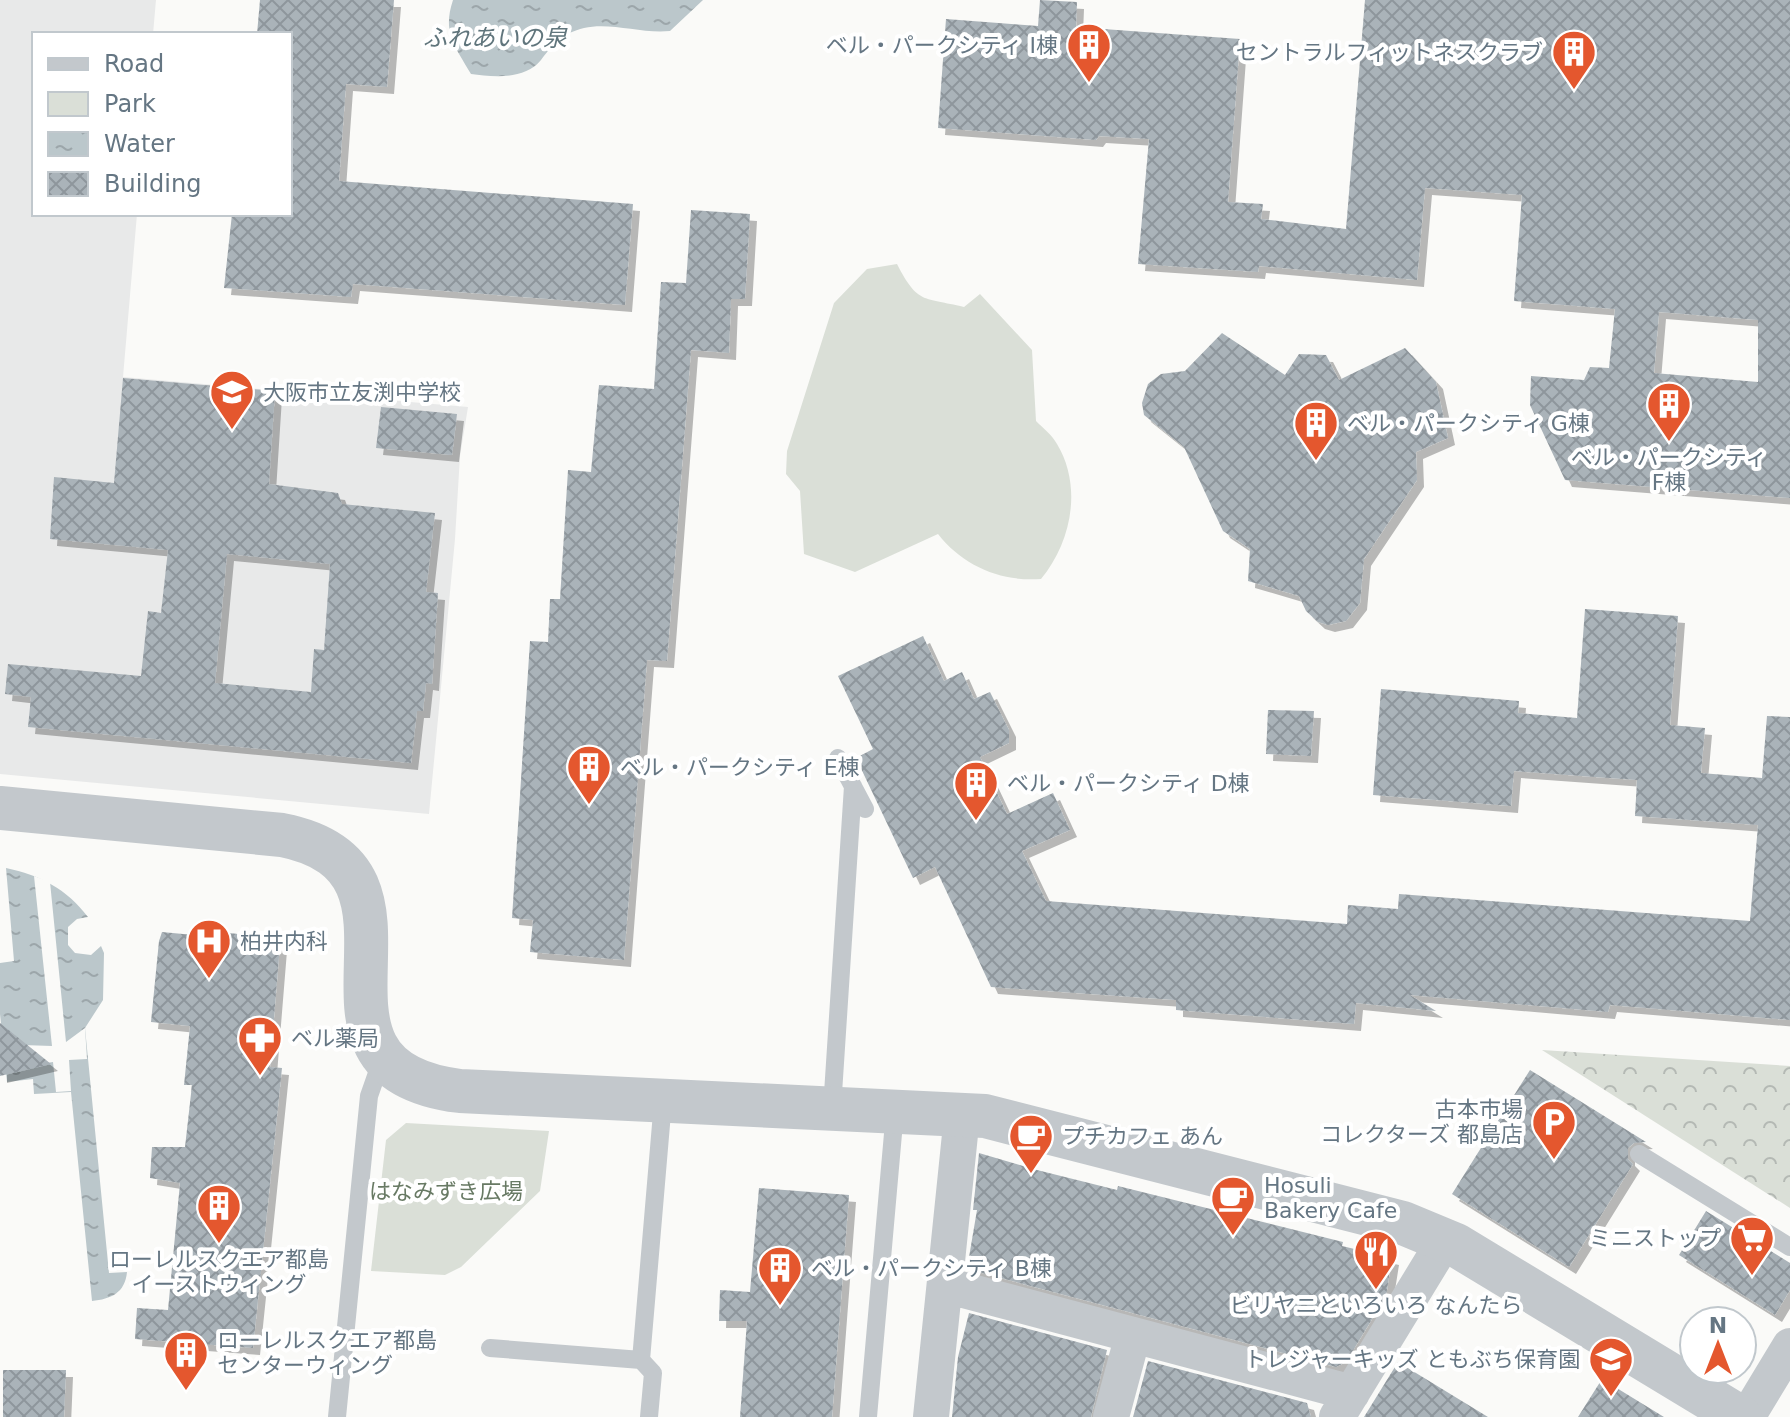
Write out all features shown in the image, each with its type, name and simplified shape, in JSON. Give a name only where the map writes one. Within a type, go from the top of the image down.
[{"type":"street","points":[[0,808],[282,835],[305,839],[322,848],[349,873],[369,921],[365,1012],[371,1038],[408,1077],[440,1089],[985,1116],[1368,1214],[1445,1240],[1740,1417]]},
{"type":"street","points":[[931,1417],[962,1115]]},
{"type":"street","points":[[945,1285],[1133,1335],[1344,1405],[1445,1240]]},
{"type":"street","points":[[1111,1417],[1133,1335]]},
{"type":"street","points":[[1747,1417],[1790,1346]]},
{"type":"lane","points":[[838,758],[865,809]]},
{"type":"lane","points":[[832,1109],[853,786]]},
{"type":"lane","points":[[337,1417],[369,1096],[383,1054]]},
{"type":"lane","points":[[641,1360],[663,1101]]},
{"type":"lane","points":[[868,1417],[895,1111]]},
{"type":"lane","points":[[1639,1154],[1790,1247]]},
{"type":"lane","points":[[490,1348],[641,1360],[653,1373],[649,1417]]},
{"type":"shaded area","name":"大阪市立友渕中学校","points":[[0,0],[156,0],[153,32],[32,32],[32,216],[137,216],[123,377],[468,407],[460,456],[429,814],[0,774]]},
{"type":"green space","points":[[897,264],[911,287],[931,300],[964,307],[980,294],[1032,350],[1036,421],[1055,441],[1065,461],[1071,496],[1070,514],[1060,549],[1041,579],[1012,578],[984,570],[959,555],[938,534],[855,572],[804,554],[800,491],[786,474],[787,451],[834,303],[867,269]]},
{"type":"green space","points":[[1542,1050],[1790,1066],[1790,1208]]},
{"type":"green space","name":"はなみずき広場","points":[[406,1123],[549,1131],[540,1191],[461,1267],[445,1275],[371,1271],[386,1140]]},
{"type":"water","name":"ふれあいの泉","points":[[453,0],[703,0],[670,31],[605,26],[584,28],[559,40],[526,71],[499,76],[471,74],[455,47],[450,31]]},
{"type":"water","points":[[6,868],[41,879],[62,891],[88,917],[77,919],[68,927],[68,945],[75,953],[91,955],[101,946],[104,953],[103,1000],[85,1028],[109,1273],[127,1272],[120,1290],[99,1300],[92,1301],[71,1092],[34,1094],[33,1079],[7,1082],[0,1014],[0,963],[14,961]]},
{"type":"pier","points":[[34,876],[50,882],[66,1042],[85,1028],[87,1059],[69,1060],[71,1091],[56,1092],[53,1062],[40,1064],[22,1045],[52,1046]]},
{"type":"building","points":[[260,0],[394,0],[387,87],[346,84],[339,181],[633,204],[625,305],[353,284],[351,297],[224,288],[232,216],[292,216],[292,32],[257,32]]},
{"type":"building","points":[[1040,0],[1077,2],[1076,27],[1240,39],[1228,202],[1263,204],[1261,219],[1346,229],[1365,0],[1790,0],[1790,498],[1565,480],[1530,405],[1531,376],[1584,380],[1590,367],[1609,368],[1615,309],[1514,301],[1522,195],[1425,188],[1417,280],[1259,266],[1258,272],[1138,264],[1149,139],[1099,136],[1096,140],[938,128],[946,19],[1038,26]],"holes":[[[1659,312],[1758,320],[1758,382],[1654,373]]]},
{"type":"building","name":"ベル・パークシティ E棟","points":[[691,210],[750,214],[745,299],[731,299],[729,353],[691,350],[667,661],[647,660],[624,960],[530,952],[533,920],[512,918],[530,641],[548,642],[550,599],[560,599],[568,470],[591,472],[599,385],[654,389],[661,282],[686,283]]},
{"type":"building","name":"ベル・パークシティ G棟","points":[[1222,333],[1285,375],[1299,354],[1326,355],[1339,380],[1405,348],[1436,382],[1448,438],[1416,452],[1417,480],[1364,559],[1360,603],[1346,621],[1328,625],[1318,622],[1306,611],[1299,596],[1248,581],[1250,549],[1223,531],[1184,447],[1144,415],[1142,403],[1148,384],[1161,374],[1185,371]]},
{"type":"building","points":[[123,378],[275,391],[269,484],[338,493],[342,504],[435,513],[426,592],[438,593],[432,684],[426,683],[423,711],[417,711],[411,763],[28,727],[31,697],[5,694],[8,664],[141,676],[148,611],[161,613],[168,550],[50,539],[54,477],[114,483]],"holes":[[[227,554],[330,564],[324,650],[314,649],[311,692],[215,683]]]},
{"type":"building","points":[[381,407],[457,414],[452,455],[376,448]]},
{"type":"building","points":[[1585,609],[1678,616],[1670,725],[1705,728],[1701,773],[1762,778],[1767,716],[1790,717],[1790,1020],[1610,1005],[1608,1012],[1410,995],[1436,1011],[1356,1003],[1354,1024],[1176,1010],[1176,1000],[991,987],[935,867],[913,878],[856,758],[873,749],[838,676],[923,636],[944,681],[962,672],[974,699],[990,692],[1009,730],[1009,743],[980,757],[1007,814],[1053,793],[1070,830],[1022,851],[1046,901],[1347,924],[1348,905],[1398,909],[1399,894],[1750,921],[1758,825],[1635,816],[1637,780],[1514,771],[1511,806],[1373,795],[1381,689],[1519,701],[1518,713],[1577,718]]},
{"type":"building","points":[[1268,710],[1314,711],[1311,756],[1266,754]]},
{"type":"building","name":"ローレルスクエア都島 イーストウィング","points":[[205,930],[238,934],[238,940],[280,944],[270,1067],[282,1068],[253,1348],[135,1339],[137,1308],[168,1310],[180,1183],[150,1178],[152,1147],[185,1147],[192,1085],[184,1085],[190,1026],[151,1022],[159,941],[162,932],[204,936]]},
{"type":"building","points":[[0,1023],[51,1064],[0,1076]]},
{"type":"building","name":"古本市場 コレクターズ 都島店","points":[[1530,1070],[1646,1142],[1634,1143],[1628,1148],[1628,1159],[1633,1164],[1569,1267],[1452,1194]]},
{"type":"building","points":[[979,1153],[1117,1190],[1118,1186],[1343,1242],[1342,1246],[1392,1258],[1386,1296],[1346,1362],[1336,1367],[967,1269],[977,1210],[973,1210]]},
{"type":"building","name":"ベル・パークシティ B棟","points":[[759,1188],[849,1195],[832,1417],[740,1417],[747,1321],[719,1321],[720,1290],[750,1292]]},
{"type":"building","name":"ミニストップ","points":[[1706,1211],[1790,1263],[1790,1290],[1775,1315],[1679,1255]]},
{"type":"building","points":[[969,1313],[1107,1350],[1091,1417],[952,1417],[958,1357]]},
{"type":"building","points":[[1148,1361],[1307,1403],[1311,1417],[1133,1417]]},
{"type":"building","points":[[1398,1362],[1488,1417],[1364,1417]]},
{"type":"building","points":[[3,1370],[66,1370],[64,1417],[3,1417]]},
{"type":"building","name":"トレジャーキッズ ともぶち保育園","points":[[1602,1379],[1664,1417],[1578,1417]]},
{"type":"place","name":"ベル・パークシティ I棟","points":[[1089,84]]},
{"type":"place","name":"セントラルフィットネスクラブ","points":[[1574,91]]},
{"type":"place","name":"大阪市立友渕中学校","points":[[232,431]]},
{"type":"place","name":"ベル・パークシティ F棟","points":[[1669,443]]},
{"type":"place","name":"ベル・パークシティ G棟","points":[[1316,462]]},
{"type":"place","name":"ベル・パークシティ E棟","points":[[589,806]]},
{"type":"place","name":"ベル・パークシティ D棟","points":[[976,822]]},
{"type":"place","name":"柏井内科","points":[[209,980]]},
{"type":"place","name":"ベル薬局","points":[[260,1077]]},
{"type":"place","name":"古本市場 コレクターズ 都島店","points":[[1554,1161]]},
{"type":"place","name":"プチカフェ あん","points":[[1031,1175]]},
{"type":"place","name":"Hosuli Bakery Cafe","points":[[1233,1237]]},
{"type":"place","name":"ローレルスクエア都島 イーストウィング","points":[[219,1245]]},
{"type":"place","name":"ミニストップ","points":[[1752,1277]]},
{"type":"place","name":"ビリヤニといろいろ なんたら","points":[[1376,1291]]},
{"type":"place","name":"ベル・パークシティ B棟","points":[[780,1307]]},
{"type":"place","name":"ローレルスクエア都島 センターウィング","points":[[186,1392]]},
{"type":"place","name":"トレジャーキッズ ともぶち保育園","points":[[1611,1398]]}]
